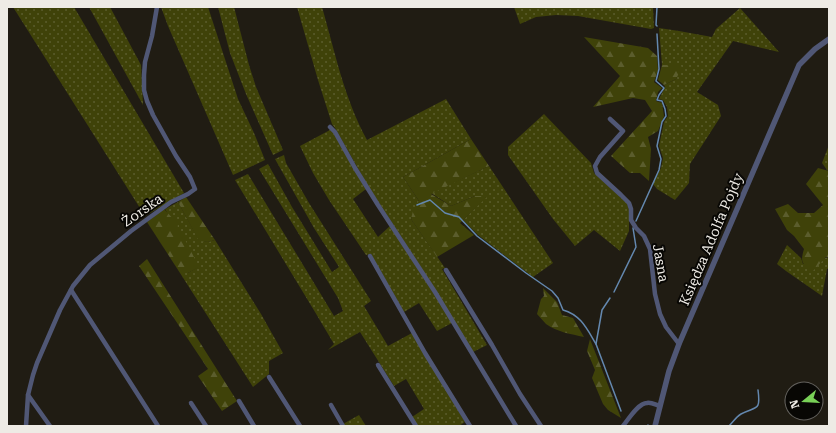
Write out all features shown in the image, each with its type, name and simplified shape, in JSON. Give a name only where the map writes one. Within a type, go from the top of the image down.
[{"type":"street","name":"Żorska","points":[[26,426],[28,395],[37,363],[70,290],[90,265],[125,235],[171,202],[195,189],[190,177],[176,156],[153,115],[147,102],[144,90],[143,79],[145,62],[152,36],[157,7]]},
{"type":"street","name":"Księdza Adolfa Pojdy","points":[[655,426],[669,371],[679,344],[799,65],[815,49],[829,39]]},
{"type":"street","name":"Jasna","points":[[610,119],[623,131],[600,157],[595,166],[597,173],[629,203],[631,209],[631,220],[644,236],[650,249],[655,294],[660,314],[666,327],[679,344]]},
{"type":"street","points":[[330,127],[335,132],[355,168],[435,292],[516,426]]},
{"type":"street","points":[[370,256],[425,353],[470,426]]},
{"type":"street","points":[[446,270],[520,394],[541,426]]},
{"type":"street","points":[[70,290],[158,426]]},
{"type":"street","points":[[378,365],[416,426]]},
{"type":"street","points":[[269,377],[300,426]]},
{"type":"street","points":[[28,395],[50,426]]},
{"type":"street","points":[[239,401],[254,426]]},
{"type":"street","points":[[623,426],[642,404],[648,402],[660,406]]},
{"type":"street","points":[[191,403],[206,426]]},
{"type":"street","points":[[331,405],[343,426]]},
{"type":"green space","points":[[13,7],[74,7],[184,193],[145,216]]},
{"type":"green space","points":[[89,7],[110,7],[141,65],[143,105]]},
{"type":"green space","points":[[161,7],[208,7],[238,99],[265,160],[233,175]]},
{"type":"green space","points":[[218,7],[234,7],[256,87],[283,150],[273,155],[230,53]]},
{"type":"green space","points":[[297,7],[322,7],[346,91],[367,140],[446,99],[471,139],[403,177],[419,201],[411,219],[445,268],[442,269],[487,345],[473,352],[435,289],[368,186],[332,124]]},
{"type":"green space","points":[[514,7],[653,7],[654,28],[651,29],[578,16],[556,15],[536,17],[520,24]]},
{"type":"green space","points":[[740,8],[779,52],[733,41],[697,92],[718,105],[721,116],[690,164],[689,183],[675,200],[657,189],[653,184],[661,168],[663,158],[659,146],[664,122],[668,116],[667,107],[663,100],[659,99],[665,87],[664,85],[676,79],[678,65],[662,65],[659,28],[712,37],[716,29]]},
{"type":"green space","points":[[584,37],[648,48],[657,56],[658,70],[654,82],[662,88],[658,92],[656,101],[662,103],[664,116],[658,131],[648,137],[651,149],[649,181],[640,173],[630,173],[611,156],[652,111],[645,100],[633,98],[593,107],[620,76]]},
{"type":"green space","points":[[662,65],[678,65],[682,67],[676,79],[664,85],[658,80]]},
{"type":"green space","points":[[544,114],[591,163],[594,173],[627,203],[629,210],[629,231],[620,251],[594,230],[575,246],[553,219],[508,155],[508,147]]},
{"type":"green space","points":[[330,130],[333,132],[366,189],[353,199],[378,237],[390,226],[452,323],[437,331],[419,303],[404,312],[371,254],[366,255],[329,200],[313,173],[300,146]]},
{"type":"green space","points":[[471,139],[489,166],[431,194],[451,206],[475,196],[488,196],[460,223],[474,235],[437,257],[411,219],[413,211],[419,201],[403,177]]},
{"type":"green space","points":[[829,145],[829,171],[822,163]]},
{"type":"green space","points":[[284,155],[286,163],[309,203],[371,301],[364,306],[388,346],[412,333],[465,422],[459,426],[417,426],[412,417],[424,409],[406,379],[394,386],[360,332],[328,350],[334,344],[235,180],[248,174],[334,316],[343,311],[338,298],[259,169],[268,164],[292,207],[332,272],[339,267],[314,228],[275,159]]},
{"type":"green space","points":[[489,166],[553,263],[533,277],[478,235],[463,220],[487,196],[475,196],[451,206],[431,193]]},
{"type":"green space","points":[[818,168],[829,171],[829,257],[826,257],[812,272],[806,267],[802,260],[804,249],[794,236],[787,230],[775,209],[788,204],[798,213],[814,213],[823,205],[806,184]]},
{"type":"green space","points":[[186,197],[215,240],[208,242],[199,241],[178,202]]},
{"type":"green space","points":[[178,202],[199,240],[208,242],[215,240],[261,314],[283,353],[269,361],[269,374],[253,387],[180,273],[188,273],[198,267],[165,209]]},
{"type":"green space","points":[[164,209],[176,222],[199,267],[188,273],[180,273],[147,222]]},
{"type":"green space","points":[[787,245],[801,258],[803,264],[829,257],[829,268],[827,269],[822,296],[777,264]]},
{"type":"green space","points":[[147,259],[237,401],[222,411],[198,376],[208,369],[139,266]]},
{"type":"green space","points":[[543,288],[557,302],[562,315],[573,318],[584,337],[555,329],[546,324],[537,314],[541,299],[544,296]]},
{"type":"green space","points":[[590,339],[621,418],[608,410],[603,404],[592,378],[595,370],[587,351]]},
{"type":"green space","points":[[359,415],[366,426],[345,426],[343,424]]},
{"type":"waterway","points":[[657,7],[657,26]]},
{"type":"waterway","points":[[636,221],[659,170],[661,159],[657,146],[662,122],[666,116],[662,101],[657,100],[664,88],[656,81],[659,69],[657,34]]},
{"type":"waterway","points":[[417,205],[430,200],[445,213],[459,217],[477,236],[552,291],[558,298],[563,310],[574,315],[583,323],[596,344]]},
{"type":"waterway","points":[[614,292],[636,247],[633,228]]},
{"type":"waterway","points":[[610,298],[602,310],[596,344],[621,411]]},
{"type":"waterway","points":[[729,426],[739,415],[754,409],[758,405],[758,390]]}]
